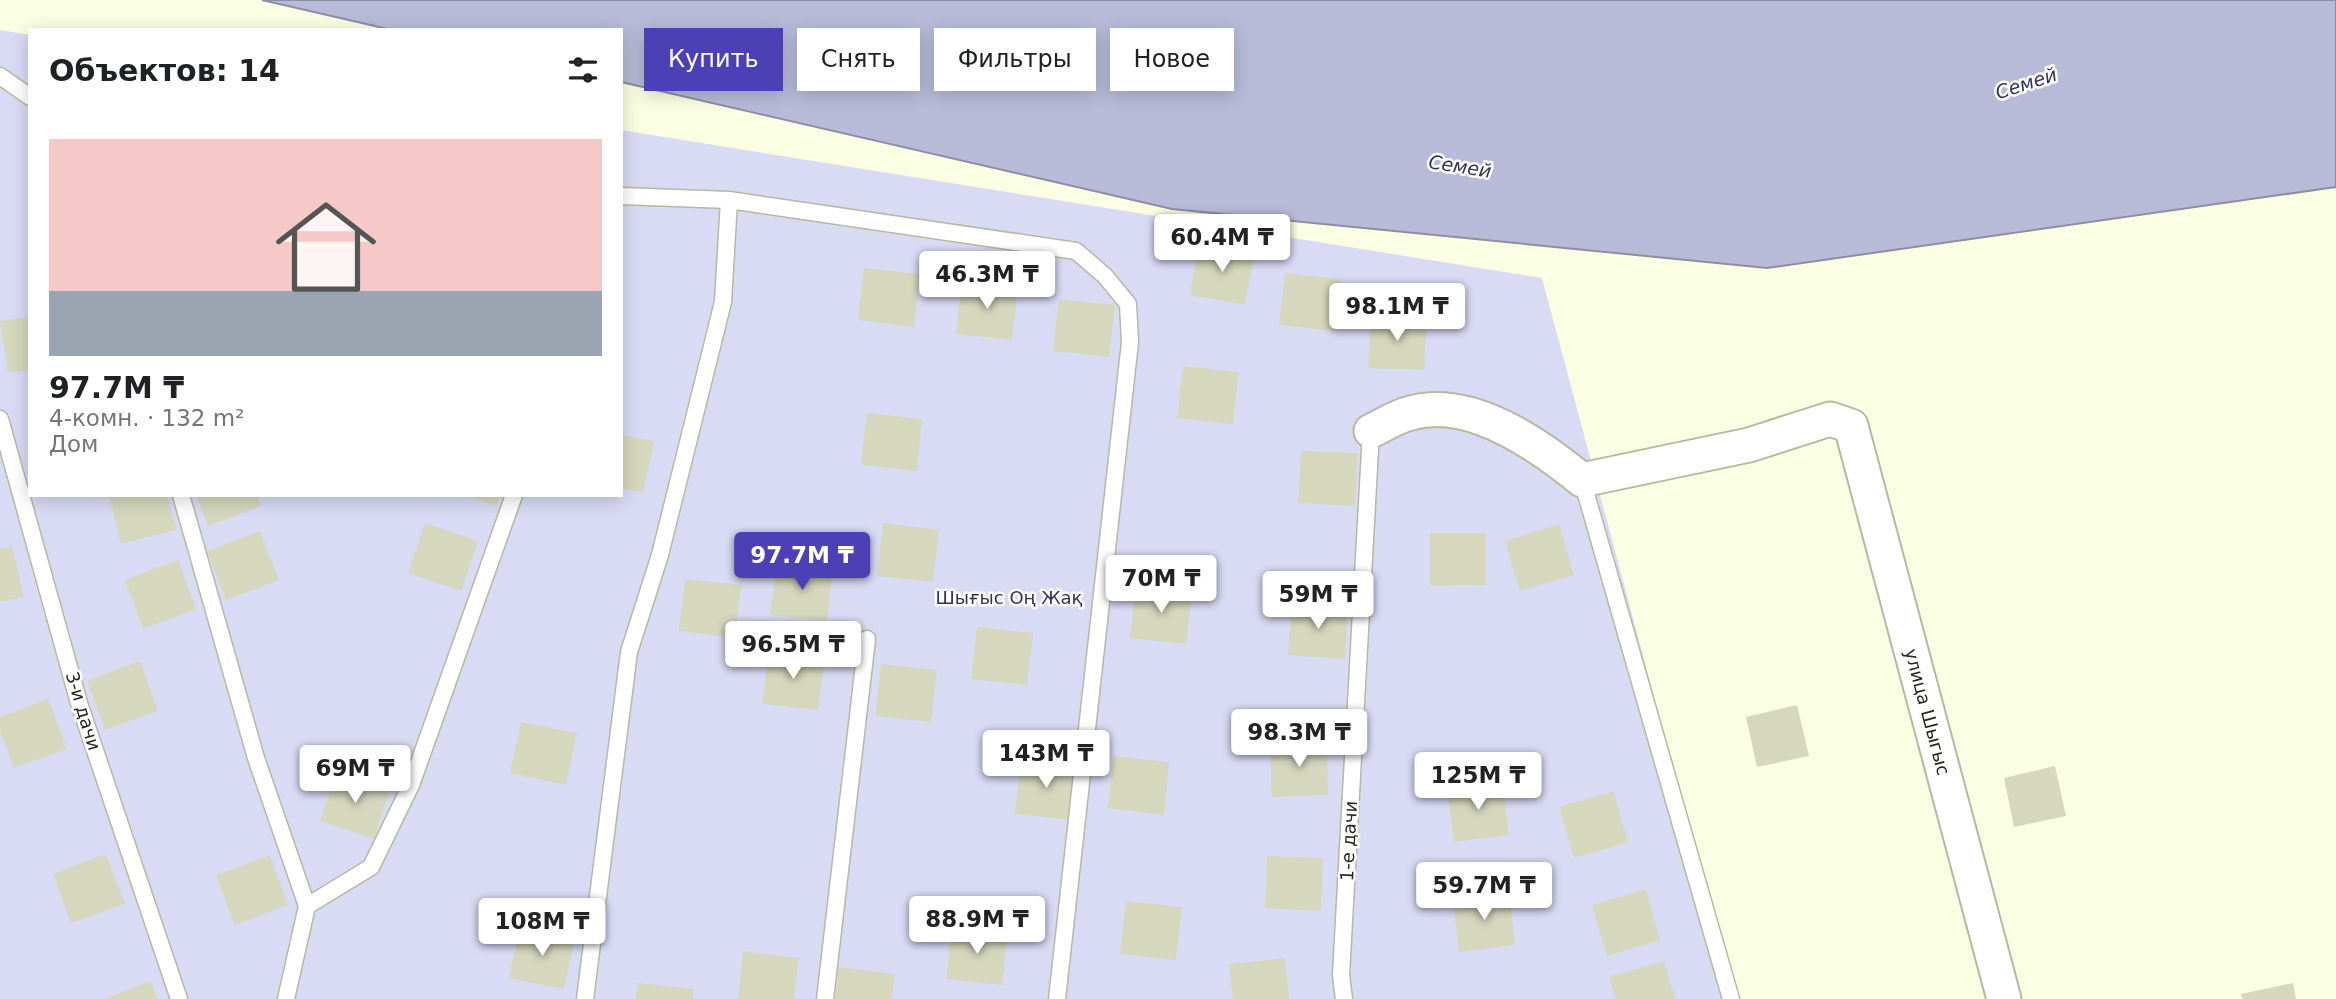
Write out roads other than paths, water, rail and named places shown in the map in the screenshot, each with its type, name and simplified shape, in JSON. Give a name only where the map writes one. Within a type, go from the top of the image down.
[{"type":"street","points":[[1371,431],[1410,413],[1446,408],[1488,420],[1548,452],[1582,480]]},
{"type":"street","name":"улица Шыгыс","points":[[1582,480],[1749,445],[1830,419],[1851,426],[2004,999]]},
{"type":"lane","points":[[0,76],[28,96]]},
{"type":"lane","points":[[623,196],[729,200],[1076,251],[1105,276],[1128,304],[1130,342],[1057,999]]},
{"type":"lane","points":[[584,999],[629,652],[660,555],[723,302],[729,200]]},
{"type":"lane","name":"3-и дачи","points":[[0,419],[79,703],[179,999]]},
{"type":"lane","name":"1-е дачи","points":[[1344,999],[1341,975],[1371,431]]},
{"type":"lane","points":[[1582,480],[1731,999]]},
{"type":"lane","points":[[182,497],[256,758],[307,906],[286,999]]},
{"type":"lane","points":[[307,906],[371,867],[411,785],[513,497]]},
{"type":"lane","points":[[825,999],[867,639]]},
{"type":"water","name":"Семей","points":[[262,0],[2336,0],[2336,187],[1767,268],[1172,209],[660,91],[783,91],[783,28],[644,28],[644,87],[623,82],[623,28],[383,28]]},
{"type":"park label","name":"Шығыс Оң Жақ","points":[[1009,598]]}]
